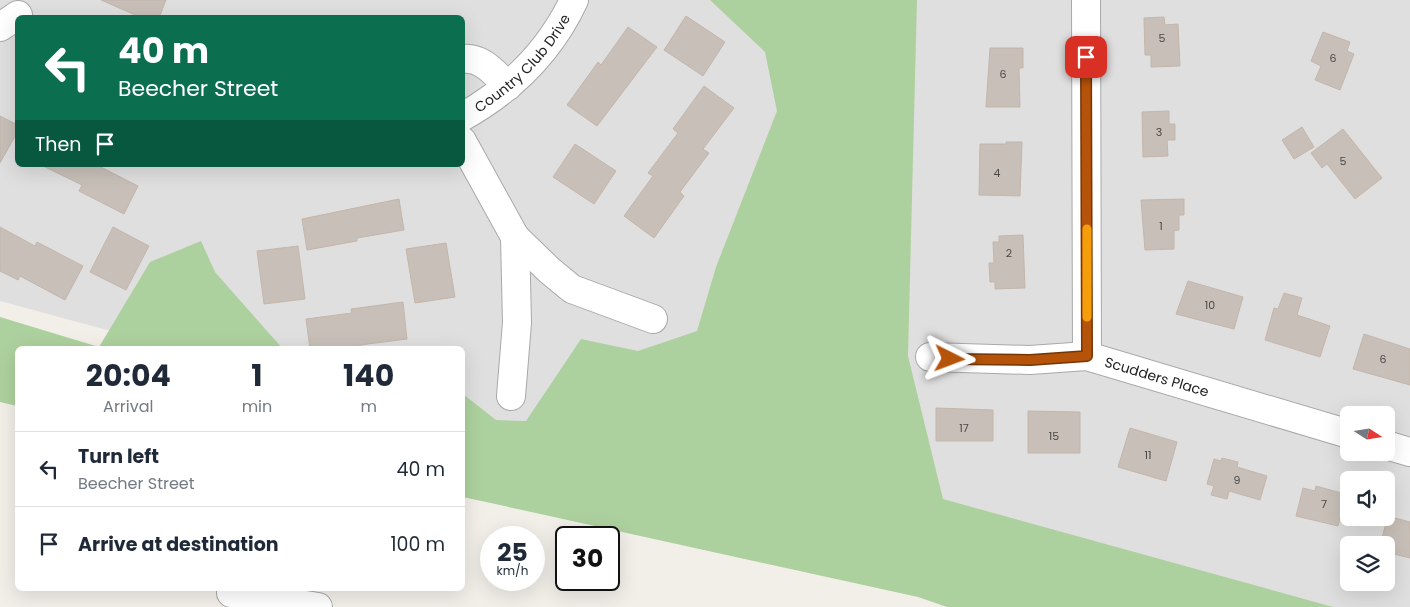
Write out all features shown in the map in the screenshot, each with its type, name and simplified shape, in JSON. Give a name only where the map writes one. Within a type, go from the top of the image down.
[{"type":"street","name":"Country Club Drive","points":[[465,115],[508,86],[547,47],[574,0]]},
{"type":"street","points":[[1086,0],[1087,356]]},
{"type":"street","points":[[465,59],[470,58],[486,64],[508,86]]},
{"type":"street","points":[[465,146],[515,237],[549,270],[572,289],[653,319]]},
{"type":"street","points":[[511,396],[517,323],[515,237]]},
{"type":"street","name":"Scudders Place","points":[[930,357],[1030,360],[1087,356],[1340,431]]},
{"type":"street","points":[[1395,448],[1410,452]]},
{"type":"street","points":[[231,593],[318,607]]},
{"type":"shaded area","points":[[0,0],[858,0],[823,524],[465,427],[465,346],[166,346],[0,301]]},
{"type":"shaded area","points":[[910,0],[1410,0],[1410,607],[1274,607],[926,506],[908,366]]},
{"type":"green space","points":[[710,0],[917,0],[908,356],[943,499],[1333,607],[947,607],[918,597],[620,532],[620,526],[595,526],[465,497],[465,396],[496,420],[526,421],[581,339],[638,351],[697,331],[716,267],[777,111],[765,52]]},
{"type":"green space","points":[[201,241],[215,272],[280,346],[100,346],[150,262]]},
{"type":"green space","points":[[0,317],[96,346],[15,346],[15,406],[0,402]]},
{"type":"building","points":[[101,0],[166,0],[160,15],[135,15]]},
{"type":"building","points":[[686,16],[725,42],[703,76],[664,50]]},
{"type":"building","points":[[1164,17],[1165,25],[1178,24],[1180,66],[1151,67],[1151,55],[1145,55],[1144,18]]},
{"type":"building","points":[[628,27],[657,47],[597,126],[567,105],[598,62],[601,65]]},
{"type":"building","points":[[1323,32],[1350,42],[1347,51],[1354,54],[1340,90],[1315,80],[1321,66],[1311,61]]},
{"type":"building","points":[[990,48],[1023,48],[1023,68],[1019,68],[1020,107],[986,107]]},
{"type":"building","points":[[704,86],[734,108],[703,149],[709,153],[680,192],[684,196],[654,238],[624,216],[653,176],[648,173],[678,133],[673,129]]},
{"type":"building","points":[[1169,111],[1169,124],[1175,124],[1175,140],[1167,140],[1168,156],[1143,157],[1142,112]]},
{"type":"building","points":[[0,116],[15,124],[15,136],[0,163]]},
{"type":"building","points":[[1302,127],[1314,147],[1294,159],[1282,140]]},
{"type":"building","points":[[1343,129],[1382,178],[1355,199],[1327,164],[1322,168],[1311,153]]},
{"type":"building","points":[[1006,142],[1022,142],[1020,196],[979,195],[980,144],[1006,144]]},
{"type":"building","points":[[575,144],[616,171],[594,204],[553,177]]},
{"type":"building","points":[[45,167],[101,167],[138,186],[124,214],[79,191],[82,185]]},
{"type":"building","points":[[399,199],[404,230],[357,238],[357,241],[307,250],[302,219]]},
{"type":"building","points":[[1184,199],[1184,215],[1179,215],[1179,230],[1174,231],[1174,249],[1145,250],[1141,200]]},
{"type":"building","points":[[0,227],[35,246],[37,242],[83,266],[65,300],[20,276],[18,280],[0,271]]},
{"type":"building","points":[[113,227],[149,246],[126,290],[90,272]]},
{"type":"building","points":[[1023,235],[1025,288],[995,289],[995,282],[990,282],[989,263],[994,263],[993,242],[999,242],[999,236]]},
{"type":"building","points":[[446,243],[455,297],[415,303],[406,249]]},
{"type":"building","points":[[298,246],[305,299],[264,304],[257,251]]},
{"type":"building","points":[[1188,281],[1243,297],[1234,329],[1176,314]]},
{"type":"building","points":[[1284,293],[1302,298],[1297,315],[1330,326],[1320,357],[1265,340],[1274,308],[1278,309]]},
{"type":"building","points":[[403,302],[407,339],[360,346],[310,346],[306,319],[352,313],[351,309]]},
{"type":"building","points":[[1364,334],[1410,349],[1410,385],[1353,369]]},
{"type":"building","points":[[936,408],[993,410],[993,441],[936,441]]},
{"type":"building","points":[[1028,411],[1080,412],[1080,453],[1028,453]]},
{"type":"building","points":[[1130,428],[1177,442],[1166,481],[1118,467]]},
{"type":"building","points":[[1222,458],[1238,462],[1237,467],[1267,476],[1260,500],[1229,491],[1227,499],[1211,495],[1214,486],[1207,484],[1214,459],[1221,461]]},
{"type":"building","points":[[1316,486],[1340,493],[1340,518],[1338,526],[1296,516],[1303,488],[1315,491]]},
{"type":"building","points":[[1395,518],[1410,522],[1410,558],[1395,554],[1395,536],[1382,536],[1385,526],[1395,526]]},
{"type":"slow traffic","points":[[1087,229],[1087,317]]},
{"type":"route","points":[[950,359],[1030,360],[1087,356],[1086,57]]}]
